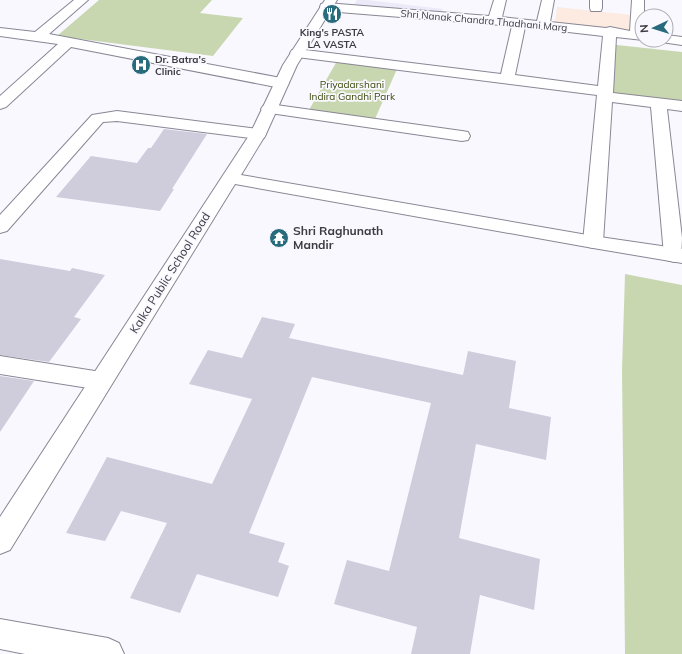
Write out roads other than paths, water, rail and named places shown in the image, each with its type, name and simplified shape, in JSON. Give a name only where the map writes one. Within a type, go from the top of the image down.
[{"type":"street","points":[[38,36],[82,0]]},
{"type":"street","points":[[495,20],[500,0]]},
{"type":"street","points":[[543,25],[548,0]]},
{"type":"street","name":"Shri Nanak Chandra Thadhani Marg","points":[[328,3],[446,12],[519,23],[634,34]]},
{"type":"street","name":"Kalka Public School Road","points":[[2,535],[258,134],[281,83],[297,53],[328,3]]},
{"type":"street","points":[[507,80],[519,23]]},
{"type":"street","points":[[593,242],[610,31]]},
{"type":"street","points":[[0,32],[38,36],[281,83]]},
{"type":"street","points":[[0,104],[68,42]]},
{"type":"street","points":[[297,53],[507,80],[682,106]]},
{"type":"street","points":[[0,84],[19,87]]},
{"type":"street","points":[[230,178],[593,242],[678,255],[658,103]]},
{"type":"street","points":[[269,108],[462,136]]},
{"type":"street","points":[[0,227],[98,118],[117,116],[258,134]]},
{"type":"street","points":[[0,365],[101,381]]},
{"type":"street","points":[[0,634],[108,654]]},
{"type":"place","name":"King's PASTA LA VASTA","points":[[332,14]]},
{"type":"place","name":"Dr. Batra's Clinic","points":[[141,65]]},
{"type":"place","name":"Shri Raghunath Mandir","points":[[279,238]]},
{"type":"park label","name":"Priyadarshani Indira Gandhi Park","points":[[352,90]]}]
